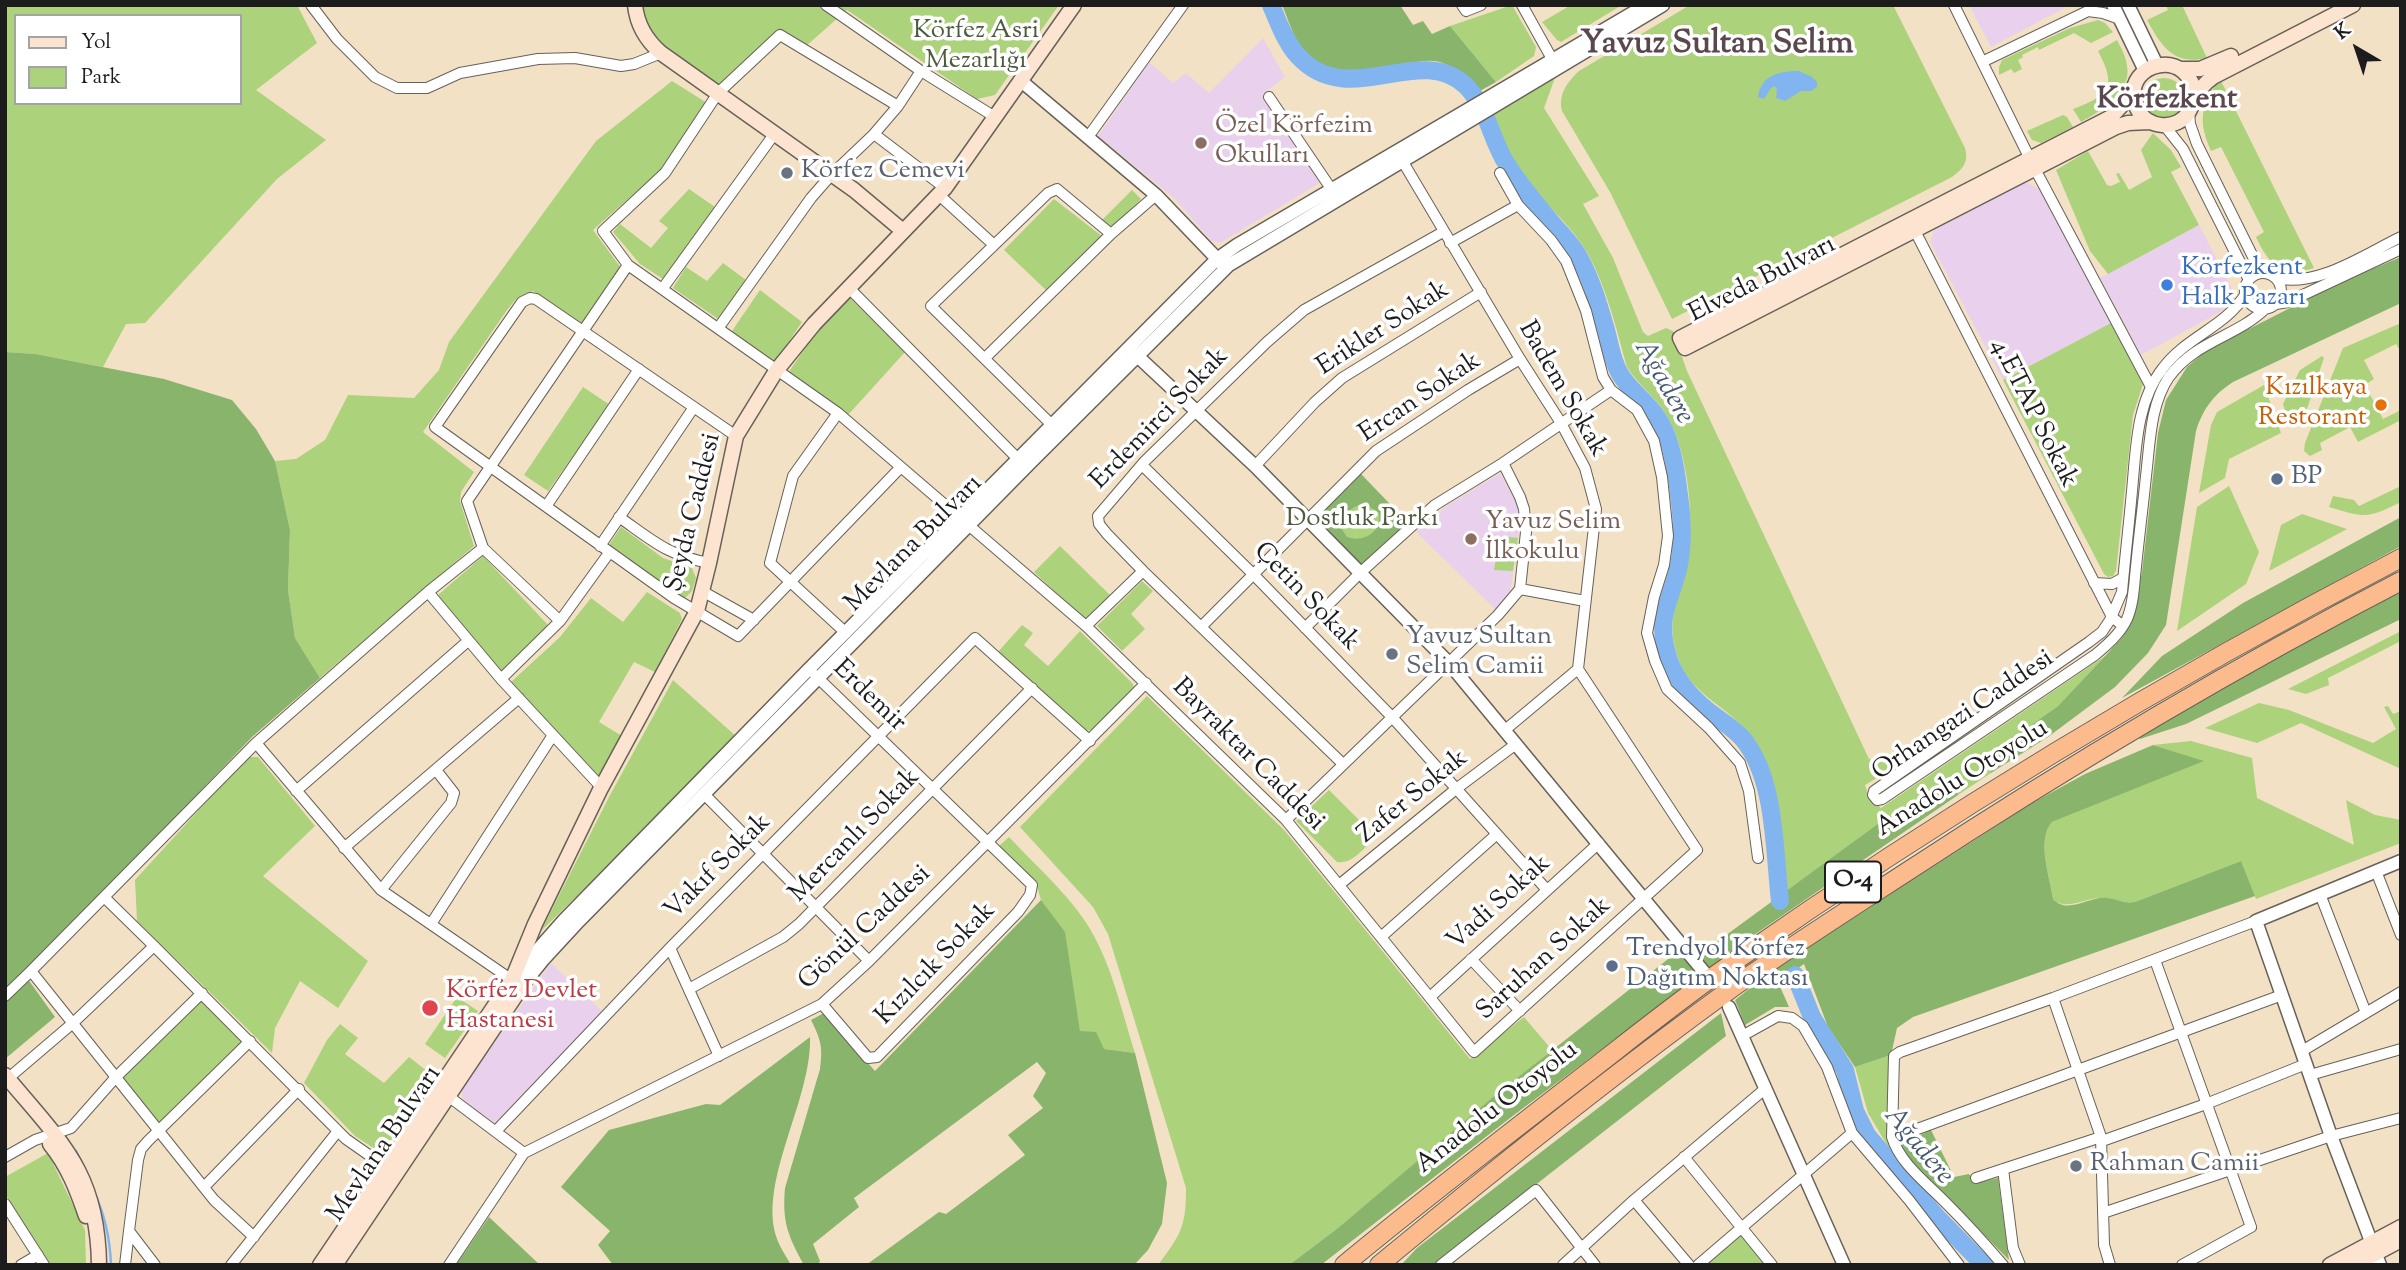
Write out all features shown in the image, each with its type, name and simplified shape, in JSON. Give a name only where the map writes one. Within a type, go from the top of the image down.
[{"type":"highway","name":"Anadolu Otoyolu","points":[[1344,1265],[1544,1106],[1726,968],[1992,791],[2174,681],[2401,558]]},
{"type":"highway","name":"Anadolu Otoyolu","points":[[1379,1265],[1475,1186],[1694,1016],[1805,938],[2000,811],[2123,737],[2237,670],[2401,580]]},
{"type":"highway","points":[[1331,1265],[1544,1106]]},
{"type":"highway","points":[[1396,1265],[1475,1186]]},
{"type":"main road","points":[[635,5],[642,29],[648,40],[661,53],[832,174],[903,231]]},
{"type":"main road","name":"Şeyda Caddesi","points":[[517,983],[535,924],[602,788],[697,611],[736,436],[776,370],[814,324],[942,191],[1074,5]]},
{"type":"main road","points":[[2180,69],[2200,69],[2212,65],[2333,5]]},
{"type":"main road","points":[[2192,105],[2191,80],[2180,69],[2168,64],[2151,68],[2140,77],[2134,92],[2136,107],[2141,116],[2157,124],[2180,121],[2192,105],[2204,84],[2225,69],[2353,5]]},
{"type":"main road","name":"Elveda Bulvarı","points":[[2032,164],[2111,117],[2134,92]]},
{"type":"main road","name":"Elveda Bulvarı","points":[[1912,225],[1685,348],[1680,338],[2032,164],[2128,123],[2157,124]]},
{"type":"main road","name":"Mevlana Bulvarı","points":[[335,1265],[448,1096],[517,983]]},
{"type":"main road","name":"Mevlana Bulvarı","points":[[320,1265],[517,983]]},
{"type":"main road","points":[[6,1081],[49,1135],[74,1181],[92,1231],[92,1265]]},
{"type":"main road","points":[[49,1135],[70,1153],[83,1176],[97,1224],[99,1265]]},
{"type":"main road","points":[[2330,1265],[2375,1254],[2401,1227]]},
{"type":"main road","points":[[2354,1265],[2401,1240]]},
{"type":"street","points":[[311,5],[337,39],[375,77],[397,88],[427,88],[469,71],[538,58],[575,58],[621,66],[634,64],[661,53]]},
{"type":"street","points":[[826,5],[921,71],[995,117]]},
{"type":"street","points":[[1088,137],[1183,5]]},
{"type":"street","points":[[1462,5],[1466,11],[1481,5]]},
{"type":"street","points":[[1522,5],[1555,64]]},
{"type":"street","name":"Mevlana Bulvarı","points":[[517,983],[564,920],[814,674],[1221,264],[1555,64],[1646,5]]},
{"type":"street","name":"Mevlana Bulvarı","points":[[1555,64],[1663,5]]},
{"type":"street","points":[[1954,5],[2032,164],[2151,387]]},
{"type":"street","points":[[2113,5],[2151,68]]},
{"type":"street","points":[[2128,5],[2151,68]]},
{"type":"street","points":[[1982,62],[2090,8],[2120,19]]},
{"type":"street","points":[[560,621],[483,548],[467,501],[628,265],[603,231],[665,173],[718,93],[780,35],[898,106]]},
{"type":"street","points":[[719,327],[811,198],[874,134],[898,106],[921,71]]},
{"type":"street","points":[[1020,80],[1156,195],[1221,264]]},
{"type":"street","points":[[1269,97],[1335,195]]},
{"type":"street","points":[[2192,105],[2197,144],[2261,273]]},
{"type":"street","name":"Mevlana Bulvarı","points":[[1335,195],[1403,162],[1463,120]]},
{"type":"street","points":[[2123,626],[2112,617],[2118,604],[2123,578],[2143,408],[2151,387],[2173,356],[2228,316],[2245,295],[2249,280],[2183,149],[2157,124]]},
{"type":"street","points":[[663,288],[775,133]]},
{"type":"street","points":[[874,134],[942,191],[994,245]]},
{"type":"street","name":"Badem Sokak","points":[[1403,162],[1561,423],[1585,468],[1596,509],[1578,669]]},
{"type":"street","points":[[1500,173],[1518,205],[1551,240],[1566,261],[1590,322],[1600,368],[1611,390],[1637,410],[1654,441],[1662,477],[1668,536],[1664,565],[1647,633],[1667,689],[1709,728],[1740,763],[1749,791],[1758,858]]},
{"type":"street","points":[[1052,425],[931,306],[1048,193],[1057,189],[1111,234]]},
{"type":"street","points":[[985,358],[1111,234],[1156,195]]},
{"type":"street","points":[[1450,243],[1518,205]]},
{"type":"street","name":"4.ETAP Sokak","points":[[1912,225],[2112,617]]},
{"type":"street","name":"Erdemirci Sokak","points":[[1343,764],[1143,571],[1107,534],[1099,524],[1098,516],[1142,465],[1196,411],[1304,310],[1443,232]]},
{"type":"street","points":[[2276,278],[2299,281],[2317,277],[2401,236]]},
{"type":"street","points":[[2245,295],[2253,306],[2265,309],[2288,302],[2401,249]]},
{"type":"street","name":"Bayraktar Caddesi","points":[[628,265],[838,413],[1086,626],[1286,820],[1474,1052]]},
{"type":"street","points":[[2249,280],[2261,273],[2271,274],[2276,278],[2281,289],[2276,304]]},
{"type":"street","points":[[848,287],[1018,459]]},
{"type":"street","name":"Erikler Sokak","points":[[1255,466],[1315,402],[1342,378],[1481,292]]},
{"type":"street","points":[[736,436],[536,299],[525,299],[435,427],[674,598],[738,636],[901,467]]},
{"type":"street","name":"Orhangazi Caddesi","points":[[2112,617],[2102,632],[2091,641],[1874,791],[1877,800],[2109,644],[2123,626],[2132,601],[2150,439],[2162,390],[2169,377],[2195,350],[2255,318],[2265,309]]},
{"type":"street","points":[[1133,352],[1255,466],[1448,662],[1704,972]]},
{"type":"street","name":"Mevlana Bulvarı","points":[[517,983],[704,794],[814,674],[846,633],[965,521],[1018,459],[1052,425],[1133,352]]},
{"type":"street","name":"Ercan Sokak","points":[[1202,627],[1376,452],[1423,419],[1520,359]]},
{"type":"street","points":[[547,505],[639,369]]},
{"type":"street","points":[[1305,628],[1360,573],[1435,505],[1611,390]]},
{"type":"street","points":[[600,546],[694,407]]},
{"type":"street","points":[[838,413],[790,485],[770,562],[846,633]]},
{"type":"street","points":[[1286,820],[1507,606],[1520,589],[1526,519],[1520,497],[1503,463]]},
{"type":"street","name":"Çetin Sokak","points":[[1142,465],[1392,717],[1547,890]]},
{"type":"street","points":[[619,517],[667,551],[709,563]]},
{"type":"street","points":[[5,996],[106,898],[256,743],[428,592],[483,548]]},
{"type":"street","points":[[501,679],[560,621],[609,553]]},
{"type":"street","points":[[1086,626],[1143,571]]},
{"type":"street","points":[[2094,583],[2112,584],[2123,578]]},
{"type":"street","points":[[1520,589],[1585,601]]},
{"type":"street","points":[[702,591],[754,620]]},
{"type":"street","points":[[428,592],[501,679],[602,788]]},
{"type":"street","name":"Vakıf Sokak","points":[[496,1131],[670,948],[975,638],[1032,688]]},
{"type":"street","points":[[296,791],[468,641]]},
{"type":"street","points":[[1505,730],[1578,669],[1697,850],[1645,899]]},
{"type":"street","name":"Erdemir","points":[[814,674],[988,842]]},
{"type":"street","name":"Gönül Caddesi","points":[[449,1265],[524,1153],[822,1004],[869,961],[1146,683]]},
{"type":"street","points":[[1032,688],[1090,741]]},
{"type":"street","name":"Mercanlı Sokak","points":[[689,989],[783,937],[816,908],[1032,688]]},
{"type":"street","points":[[344,848],[519,698]]},
{"type":"street","points":[[431,924],[553,735]]},
{"type":"street","points":[[256,743],[381,890],[517,983]]},
{"type":"street","name":"Zafer Sokak","points":[[1339,885],[1516,744]]},
{"type":"street","points":[[381,890],[452,803],[454,793],[436,770]]},
{"type":"street","points":[[704,794],[869,961]]},
{"type":"street","points":[[1381,937],[1497,834]]},
{"type":"street","name":"Kızılcık Sokak","points":[[822,1004],[868,1058],[872,1059],[882,1053],[1018,912],[1031,895],[1030,881],[988,842]]},
{"type":"street","name":"Vadi Sokak","points":[[1430,997],[1599,843]]},
{"type":"street","points":[[2003,1265],[1895,1147],[1894,1056],[2155,960],[2401,861]]},
{"type":"street","points":[[2376,871],[2401,934]]},
{"type":"street","points":[[2320,894],[2366,1013]]},
{"type":"street","points":[[106,898],[338,1131],[354,1146],[386,1167]]},
{"type":"street","name":"Saruhan Sokak","points":[[1474,1052],[1645,899]]},
{"type":"street","points":[[2256,921],[2375,1254]]},
{"type":"street","points":[[6,1081],[73,1023],[154,946]]},
{"type":"street","points":[[670,948],[719,1056]]},
{"type":"street","points":[[1471,959],[1520,1011]]},
{"type":"street","points":[[2155,960],[2251,1227],[2182,1265]]},
{"type":"street","points":[[32,971],[204,1187],[254,1237]]},
{"type":"street","points":[[2302,1051],[2401,992]]},
{"type":"street","points":[[5,1157],[31,1142],[71,1128],[116,1077],[202,993]]},
{"type":"street","points":[[1893,1139],[2282,995]]},
{"type":"street","points":[[2053,998],[2101,1139],[2104,1250],[2110,1265]]},
{"type":"street","points":[[1729,1007],[1844,1265]]},
{"type":"street","points":[[1742,1036],[1777,1016],[1792,1018],[1803,1026],[1827,1067],[1852,1133],[1914,1206],[1957,1264]]},
{"type":"street","points":[[125,1265],[139,1154],[158,1130],[250,1041]]},
{"type":"street","points":[[1976,1178],[2308,1070],[2401,1049]]},
{"type":"street","points":[[1563,1265],[1634,1200],[1766,1088]]},
{"type":"street","points":[[204,1187],[299,1089]]},
{"type":"street","points":[[448,1096],[524,1153]]},
{"type":"street","points":[[2103,1213],[2331,1136],[2401,1118]]},
{"type":"street","points":[[231,1265],[338,1131]]},
{"type":"street","points":[[1698,1265],[1852,1133]]},
{"type":"street","points":[[1684,1157],[1772,1265]]},
{"type":"street","points":[[2003,1169],[2013,1248],[2019,1264]]},
{"type":"street","points":[[1441,1265],[1536,1190],[1595,1265]]},
{"type":"street","points":[[1634,1200],[1689,1265]]},
{"type":"street","points":[[5,1204],[41,1260],[22,1265]]},
{"type":"street","points":[[128,1231],[155,1265]]},
{"type":"shaded area","points":[[1969,5],[2070,5],[1991,47]]},
{"type":"shaded area","name":"Özel Körfezim Okulları","points":[[1263,38],[1285,77],[1262,95],[1323,181],[1220,243],[1211,241],[1175,199],[1098,136],[1149,62],[1173,83],[1186,73],[1209,93]]},
{"type":"shaded area","points":[[2025,182],[2040,189],[2111,323],[2003,380],[1930,242],[1935,228]]},
{"type":"shaded area","name":"Körfezkent Halk Pazarı","points":[[2199,225],[2234,292],[2222,311],[2141,355],[2100,278]]},
{"type":"shaded area","name":"Yavuz Selim İlkokulu","points":[[1500,473],[1518,506],[1520,523],[1510,594],[1496,610],[1416,532],[1445,507]]},
{"type":"shaded area","points":[[551,963],[602,1011],[495,1123],[463,1100],[461,1090]]},
{"type":"green space","points":[[5,5],[297,5],[317,43],[256,90],[326,140],[277,179],[145,323],[126,324],[103,367],[36,354],[5,352]]},
{"type":"green space","name":"Körfez Asri Mezarlığı","points":[[642,5],[1059,5],[995,95],[977,99],[847,10],[806,46],[781,32],[720,87],[657,47],[641,10]]},
{"type":"green space","points":[[1282,5],[1400,5],[1413,25],[1423,21],[1432,34],[1450,26],[1496,82],[1478,92],[1449,66],[1433,61],[1363,72],[1329,69],[1304,53]]},
{"type":"green space","points":[[1512,5],[1536,47],[1534,56],[1496,82],[1450,26]]},
{"type":"green space","points":[[1571,5],[1622,5],[1561,42],[1542,22]]},
{"type":"green space","points":[[1690,5],[1893,5],[1965,148],[1964,165],[1952,177],[1672,319],[1610,192],[1562,111],[1561,100],[1567,84],[1579,71]]},
{"type":"green space","points":[[2166,5],[2182,5],[2207,58],[2186,59],[2163,46],[2147,20],[2168,10]]},
{"type":"green space","points":[[2098,20],[2113,32],[2091,43],[2074,33],[2022,55],[2018,60],[2022,69],[2014,73],[2011,69],[1999,75],[2002,60],[2070,28]]},
{"type":"green space","points":[[2117,40],[2126,62],[2125,84],[2113,100],[2081,122],[2073,109],[2102,94],[2108,81],[2098,51]]},
{"type":"green space","points":[[1556,75],[1544,108],[1599,196],[1583,204],[1613,258],[1643,332],[1648,336],[1666,328],[1673,331],[1687,371],[1869,759],[1887,763],[1892,769],[1865,785],[1869,797],[1881,808],[2105,656],[2058,706],[1996,750],[1991,758],[1991,773],[1958,795],[1957,785],[1948,782],[1879,823],[1787,891],[1778,806],[1768,766],[1746,730],[1690,680],[1683,670],[1674,644],[1673,620],[1687,565],[1690,529],[1685,469],[1675,432],[1663,409],[1627,367],[1606,295],[1588,254],[1572,231],[1516,167],[1505,147],[1493,112]]},
{"type":"green space","points":[[2164,78],[2179,84],[2185,99],[2179,114],[2164,120],[2149,114],[2143,99],[2149,84]]},
{"type":"green space","points":[[2220,79],[2314,268],[2303,271],[2285,270],[2272,262],[2256,237],[2264,232],[2221,147],[2211,151],[2204,131],[2203,114],[2208,97]]},
{"type":"green space","points":[[672,81],[707,103],[663,168],[593,230],[621,268],[584,325],[533,291],[517,298],[423,432],[474,472],[461,492],[460,501],[474,546],[320,678],[295,638],[288,590],[290,530],[275,461],[296,459],[325,440],[348,395],[414,398],[439,370],[449,342],[596,141]]},
{"type":"green space","points":[[2063,115],[2073,127],[2041,143],[2032,140],[2027,131]]},
{"type":"green space","points":[[2153,133],[2171,150],[2181,167],[2171,172],[2199,225],[2108,274],[2090,251],[2056,170],[2088,151],[2107,185],[2120,182],[2116,174],[2119,173],[2129,190],[2152,177],[2141,150]]},
{"type":"green space","points":[[689,189],[715,207],[663,279],[640,264],[613,232],[620,224],[651,248],[668,228],[659,221]]},
{"type":"green space","points":[[1132,190],[1141,199],[1112,229],[1102,220]]},
{"type":"green space","points":[[1054,199],[1103,237],[1047,291],[1004,250]]},
{"type":"green space","points":[[2401,257],[2401,303],[2233,382],[2210,403],[2196,431],[2166,625],[2148,653],[2115,687],[2048,737],[1991,773],[1991,758],[1996,750],[2058,706],[2122,638],[2132,620],[2142,572],[2158,433],[2166,400],[2187,367],[2203,353],[2239,334],[2343,281]]},
{"type":"green space","points":[[723,263],[746,280],[718,319],[673,288],[686,267],[707,281]]},
{"type":"green space","points":[[760,290],[802,322],[775,362],[732,331]]},
{"type":"green space","points":[[849,297],[905,352],[848,415],[788,373],[817,331]]},
{"type":"green space","points":[[2111,323],[2144,381],[2133,415],[2116,571],[2113,576],[2108,577],[2104,574],[2003,380]]},
{"type":"green space","points":[[2401,323],[2401,352],[2396,344],[2364,360],[2374,379],[2365,385],[2383,419],[2401,410],[2401,420],[2358,442],[2350,427],[2320,443],[2322,450],[2310,456],[2304,451],[2305,443],[2343,348]]},
{"type":"green space","points":[[5,352],[36,354],[164,379],[232,400],[256,429],[275,461],[290,530],[288,590],[295,638],[320,678],[252,737],[25,975],[55,1017],[5,1059]]},
{"type":"green space","points":[[2322,356],[2324,358],[2304,418],[2293,424],[2288,421],[2283,404],[2300,370]]},
{"type":"green space","points":[[2264,385],[2281,433],[2229,459],[2225,478],[2199,493],[2211,425],[2217,412]]},
{"type":"green space","points":[[583,387],[610,405],[548,491],[524,475]]},
{"type":"green space","name":"Dostluk Parkı","points":[[1361,474],[1408,523],[1362,566],[1316,519]]},
{"type":"green space","name":"Dostluk Parkı","points":[[1361,474],[1408,523],[1362,566],[1316,519]],"holes":[[[1364,503],[1379,513],[1378,526],[1365,537],[1347,537],[1341,528],[1346,515]]]},
{"type":"green space","points":[[2229,486],[2259,552],[2246,584],[2177,631],[2197,507]]},
{"type":"green space","points":[[2401,486],[2401,502],[2380,512],[2359,515],[2329,507],[2333,496],[2354,500],[2359,506]]},
{"type":"green space","points":[[2302,514],[2347,529],[2269,571],[2281,525]]},
{"type":"green space","points":[[2401,517],[2401,546],[2122,698],[2162,656],[2243,603]]},
{"type":"green space","points":[[621,527],[663,558],[692,568],[696,578],[692,591],[685,598],[677,596],[609,545]]},
{"type":"green space","points":[[1500,536],[1518,538],[1513,571],[1494,570]]},
{"type":"green space","points":[[1060,546],[1111,596],[1086,621],[1034,572]]},
{"type":"green space","points":[[483,556],[548,625],[502,672],[438,595]]},
{"type":"green space","points":[[1142,581],[1153,591],[1131,614],[1145,629],[1122,651],[1097,626]]},
{"type":"green space","points":[[647,592],[680,613],[682,619],[655,672],[634,662],[599,722],[622,736],[600,780],[511,682],[560,637],[591,598],[623,622]]},
{"type":"green space","points":[[2401,592],[2401,619],[2186,724],[2140,739],[2138,736],[2290,650]]},
{"type":"green space","points":[[1022,625],[1033,633],[1024,645],[1048,666],[1080,631],[1133,684],[1135,690],[1096,729],[1085,731],[997,653]]},
{"type":"green space","points":[[2401,631],[2401,641],[2328,678],[2329,685],[2306,694],[2288,689]]},
{"type":"green space","points":[[673,680],[738,738],[541,931],[609,797]]},
{"type":"green space","points":[[1147,696],[1285,831],[1470,1059],[1524,1017],[1552,1050],[1338,1228],[1289,1265],[1158,1265],[1181,1230],[1186,1188],[1108,934],[1093,907],[1020,827]]},
{"type":"green space","points":[[2259,703],[2289,710],[2373,743],[2396,729],[2384,707],[2388,706],[2393,714],[2401,711],[2401,769],[2301,723],[2257,743],[2205,728]]},
{"type":"green space","points":[[2191,741],[2252,758],[2257,798],[2354,845],[2346,800],[2375,815],[2401,820],[2401,843],[2256,899],[2241,861],[2135,902],[2095,898],[2073,904],[2056,902],[2053,899],[2044,848],[2047,830],[2052,822],[2203,761],[2153,745]]},
{"type":"green space","points":[[2153,745],[2204,761],[2052,822],[2047,830],[2044,848],[2053,899],[2065,905],[2100,898],[2135,902],[2241,861],[2255,896],[1913,1017],[1897,1028],[1891,1055],[1855,1067],[1828,1027],[1804,964],[1778,982],[1789,1007],[1775,1007],[1745,1025],[1735,1000],[1777,967],[2034,802],[2085,774]]},
{"type":"green space","points":[[247,757],[258,757],[315,826],[263,876],[368,961],[338,1008],[300,981],[275,1028],[272,1053],[137,921],[135,880]]},
{"type":"green space","points":[[1948,781],[1957,785],[1958,795],[1754,935],[1514,1115],[1321,1265],[1289,1265],[1338,1228],[1498,1093],[1677,952],[1688,963],[1879,823]]},
{"type":"green space","points":[[1329,790],[1376,837],[1348,861],[1337,862],[1296,821]]},
{"type":"green space","points":[[1009,837],[1068,899],[1094,936],[1114,985],[1135,1053],[1104,1049],[1080,1032],[1064,932],[1041,900],[1036,883],[999,846]]},
{"type":"green space","points":[[1041,900],[1065,932],[1080,1031],[1096,1032],[1104,1049],[1135,1053],[1167,1183],[1162,1224],[1148,1250],[1134,1265],[866,1265],[939,1212],[946,1214],[1025,1155],[1008,1135],[1043,1108],[1033,1096],[1046,1073],[1037,1062],[854,1198],[859,1207],[813,1244],[820,1261],[818,1265],[804,1265],[787,1228],[784,1200],[785,1188],[820,1069],[820,1044],[811,1020],[824,1013],[875,1071]]},
{"type":"green space","points":[[202,993],[250,1041],[158,1130],[116,1077]]},
{"type":"green space","points":[[457,997],[478,1011],[445,1058],[425,1044]]},
{"type":"green space","points":[[1721,1013],[1726,1036],[1433,1265],[1401,1265],[1417,1248]]},
{"type":"green space","points":[[340,1024],[358,1038],[345,1054],[384,1083],[409,1057],[436,1078],[383,1154],[355,1136],[304,1083],[327,1040]]},
{"type":"green space","points":[[810,1037],[803,1086],[774,1190],[776,1236],[791,1265],[613,1265],[598,1245],[610,1231],[561,1187],[609,1130],[706,1104],[720,1105]]},
{"type":"green space","points":[[1891,1055],[1888,1138],[1893,1155],[1868,1113],[1855,1067]]},
{"type":"green space","points":[[1931,1130],[1954,1177],[1969,1174],[1976,1183],[1998,1178],[2009,1260],[1908,1158],[1899,1145]]},
{"type":"green space","points":[[48,1153],[85,1230],[86,1265],[51,1265],[5,1194],[5,1177]]},
{"type":"green space","points":[[489,1217],[540,1265],[456,1265]]},
{"type":"green space","points":[[1741,1227],[1772,1265],[1698,1265]]},
{"type":"water","points":[[1799,71],[1812,77],[1817,82],[1817,87],[1811,91],[1801,91],[1785,101],[1776,98],[1777,89],[1774,86],[1764,99],[1758,97],[1767,79],[1785,72]]},
{"type":"waterway","name":"Ağadere","points":[[1271,5],[1294,51],[1318,72],[1339,78],[1361,78],[1427,70],[1447,74],[1466,86],[1484,113],[1511,171],[1577,254],[1595,294],[1617,369],[1660,421],[1669,441],[1674,463],[1682,535],[1677,573],[1664,618],[1663,630],[1669,660],[1690,693],[1739,735],[1754,755],[1762,774],[1772,816],[1780,901]]},
{"type":"waterway","name":"Ağadere","points":[[1795,975],[1812,1017],[1845,1070],[1855,1111],[1867,1135],[1937,1217],[1984,1265]]},
{"type":"waterway","points":[[76,1151],[82,1164]]},
{"type":"waterway","points":[[93,1190],[106,1226],[111,1265]]},
{"type":"place","name":"Özel Körfezim Okulları","points":[[1201,143]]},
{"type":"place","name":"Körfez Cemevi","points":[[787,173]]},
{"type":"place","name":"Körfezkent Halk Pazarı","points":[[2167,285]]},
{"type":"place","name":"Kızılkaya Restorant","points":[[2381,405]]},
{"type":"place","name":"BP","points":[[2277,479]]},
{"type":"place","name":"Yavuz Selim İlkokulu","points":[[1471,539]]},
{"type":"place","name":"Yavuz Sultan Selim Camii","points":[[1392,654]]},
{"type":"place","name":"Trendyol Körfez Dağıtım Noktası","points":[[1612,966]]},
{"type":"place","name":"Körfez Devlet Hastanesi","points":[[430,1008]]},
{"type":"place","name":"Rahman Camii","points":[[2076,1166]]},
{"type":"district","name":"Yavuz Sultan Selim","points":[[1717,46]]},
{"type":"district","name":"Körfezkent","points":[[2167,102]]}]
